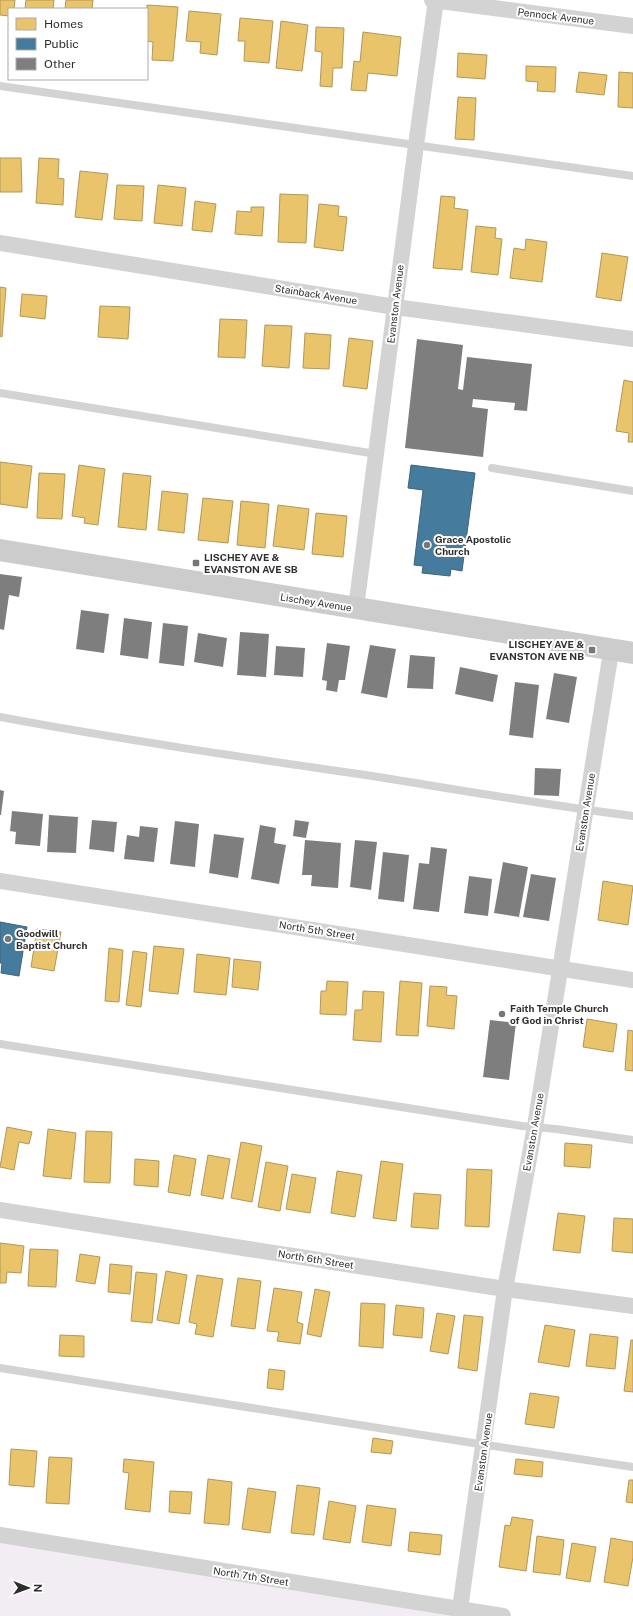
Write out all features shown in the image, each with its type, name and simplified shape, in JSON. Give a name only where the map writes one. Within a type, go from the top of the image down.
[{"type":"street","name":"Pennock Avenue","points":[[435,0],[633,26]]},
{"type":"street","name":"Evanston Avenue","points":[[356,608],[435,0]]},
{"type":"street","name":"Stainback Avenue","points":[[0,243],[395,307],[633,339]]},
{"type":"street","name":"Lischey Avenue","points":[[0,550],[623,651]]},
{"type":"street","name":"Evanston Avenue","points":[[460,1613],[505,1289],[535,1126],[610,658],[623,651]]},
{"type":"street","name":"North 5th Street","points":[[0,881],[633,980]]},
{"type":"street","name":"North 6th Street","points":[[0,1210],[505,1289],[633,1306]]},
{"type":"street","name":"North 7th Street","points":[[0,1534],[460,1613],[503,1616]]},
{"type":"lane","points":[[0,86],[633,176]]},
{"type":"lane","points":[[0,393],[376,454]]},
{"type":"lane","points":[[492,468],[633,491]]},
{"type":"lane","points":[[0,717],[91,734],[633,816]]},
{"type":"lane","points":[[0,1044],[522,1126],[535,1126],[633,1140]]},
{"type":"lane","points":[[0,1368],[633,1467]]},
{"type":"shaded area","points":[[0,1535],[460,1616],[0,1616]]},
{"type":"building: Homes","points":[[0,0],[15,0],[14,8],[8,8],[8,16],[0,15]]},
{"type":"building: Homes","points":[[26,0],[54,0],[53,8],[25,8]]},
{"type":"building: Homes","points":[[66,0],[93,0],[92,8],[65,8]]},
{"type":"building: Homes","points":[[147,5],[178,7],[173,61],[152,60],[153,42],[148,41]]},
{"type":"building: Homes","points":[[189,11],[221,14],[217,55],[200,53],[201,42],[186,41]]},
{"type":"building: Homes","points":[[240,18],[273,21],[269,63],[244,61],[245,41],[238,41]]},
{"type":"building: Homes","points":[[281,21],[308,25],[302,71],[276,68]]},
{"type":"building: Homes","points":[[316,27],[344,28],[342,68],[333,68],[332,87],[320,86],[322,52],[315,51]]},
{"type":"building: Homes","points":[[363,32],[401,37],[397,76],[368,73],[366,91],[351,90],[354,61],[360,62]]},
{"type":"building: Homes","points":[[458,53],[487,55],[485,79],[457,77]]},
{"type":"building: Homes","points":[[526,66],[556,67],[555,92],[537,91],[538,82],[526,81]]},
{"type":"building: Homes","points":[[579,72],[607,75],[604,95],[576,92]]},
{"type":"building: Homes","points":[[619,72],[633,73],[633,108],[618,107]]},
{"type":"building: Homes","points":[[458,97],[476,98],[474,140],[455,139]]},
{"type":"building: Homes","points":[[0,158],[21,158],[22,192],[0,192]]},
{"type":"building: Homes","points":[[39,158],[59,159],[58,178],[64,179],[63,205],[36,203]]},
{"type":"building: Homes","points":[[80,171],[108,174],[102,220],[75,217]]},
{"type":"building: Homes","points":[[117,185],[144,186],[142,221],[114,219]]},
{"type":"building: Homes","points":[[158,185],[186,188],[182,226],[154,223]]},
{"type":"building: Homes","points":[[280,194],[308,195],[306,243],[278,242]]},
{"type":"building: Homes","points":[[441,196],[455,197],[454,208],[468,210],[462,270],[433,268]]},
{"type":"building: Homes","points":[[195,201],[216,204],[212,232],[192,230]]},
{"type":"building: Homes","points":[[319,204],[339,206],[338,216],[347,217],[343,251],[314,247]]},
{"type":"building: Homes","points":[[251,207],[264,207],[262,236],[235,234],[237,211],[251,212]]},
{"type":"building: Homes","points":[[476,226],[496,228],[495,238],[502,239],[498,275],[471,272]]},
{"type":"building: Homes","points":[[526,239],[547,242],[542,282],[510,278],[514,248],[525,250]]},
{"type":"building: Homes","points":[[602,253],[628,257],[621,301],[596,297]]},
{"type":"building: Homes","points":[[0,287],[6,288],[2,337],[0,336]]},
{"type":"building: Homes","points":[[22,294],[47,296],[45,319],[20,316]]},
{"type":"building: Homes","points":[[100,306],[130,307],[128,339],[98,337]]},
{"type":"building: Homes","points":[[220,319],[247,320],[245,358],[218,357]]},
{"type":"building: Homes","points":[[265,325],[292,326],[289,368],[262,366]]},
{"type":"building: Homes","points":[[305,333],[331,335],[329,369],[303,368]]},
{"type":"building: Homes","points":[[349,338],[373,341],[367,389],[343,386]]},
{"type":"building: Homes","points":[[624,380],[633,382],[633,442],[628,442],[629,433],[616,431]]},
{"type":"building: Homes","points":[[0,462],[32,466],[27,508],[0,504]]},
{"type":"building: Homes","points":[[79,465],[105,469],[98,525],[84,523],[85,518],[72,516]]},
{"type":"building: Homes","points":[[39,473],[65,474],[62,519],[37,518]]},
{"type":"building: Homes","points":[[123,473],[151,476],[146,530],[118,527]]},
{"type":"building: Homes","points":[[162,491],[188,494],[184,533],[158,530]]},
{"type":"building: Homes","points":[[203,498],[233,501],[228,543],[198,540]]},
{"type":"building: Homes","points":[[241,501],[269,504],[265,548],[237,545]]},
{"type":"building: Homes","points":[[278,505],[309,509],[304,550],[273,546]]},
{"type":"building: Homes","points":[[316,513],[347,516],[343,557],[312,554]]},
{"type":"building: Homes","points":[[603,881],[633,886],[628,925],[598,920]]},
{"type":"building: Homes","points":[[37,929],[61,932],[54,971],[31,967]]},
{"type":"building: Homes","points":[[154,946],[184,949],[178,994],[149,991]]},
{"type":"building: Homes","points":[[109,948],[123,950],[119,1002],[105,1001]]},
{"type":"building: Homes","points":[[133,951],[147,953],[141,1007],[126,1005]]},
{"type":"building: Homes","points":[[197,954],[230,958],[226,995],[194,992]]},
{"type":"building: Homes","points":[[234,959],[261,962],[258,990],[232,987]]},
{"type":"building: Homes","points":[[327,981],[348,982],[346,1015],[320,1014],[321,991],[326,991]]},
{"type":"building: Homes","points":[[400,981],[422,983],[418,1036],[396,1035]]},
{"type":"building: Homes","points":[[430,986],[447,987],[446,995],[457,996],[454,1029],[427,1026]]},
{"type":"building: Homes","points":[[363,991],[384,992],[381,1042],[353,1040],[355,1010],[362,1010]]},
{"type":"building: Homes","points":[[587,1019],[617,1024],[613,1052],[583,1047]]},
{"type":"building: Homes","points":[[628,1030],[633,1031],[633,1071],[625,1070]]},
{"type":"building: Homes","points":[[7,1127],[32,1132],[29,1144],[19,1142],[14,1170],[0,1167]]},
{"type":"building: Homes","points":[[48,1129],[76,1133],[71,1179],[43,1176]]},
{"type":"building: Homes","points":[[86,1131],[112,1132],[110,1183],[84,1182]]},
{"type":"building: Homes","points":[[241,1142],[262,1146],[252,1202],[231,1198]]},
{"type":"building: Homes","points":[[565,1143],[592,1145],[590,1168],[564,1166]]},
{"type":"building: Homes","points":[[174,1155],[196,1159],[190,1196],[168,1192]]},
{"type":"building: Homes","points":[[208,1155],[230,1159],[223,1199],[201,1195]]},
{"type":"building: Homes","points":[[135,1159],[159,1161],[158,1187],[134,1185]]},
{"type":"building: Homes","points":[[381,1161],[403,1164],[396,1221],[373,1218]]},
{"type":"building: Homes","points":[[266,1162],[288,1166],[280,1211],[258,1207]]},
{"type":"building: Homes","points":[[467,1169],[492,1170],[489,1227],[465,1226]]},
{"type":"building: Homes","points":[[337,1171],[362,1175],[355,1217],[331,1213]]},
{"type":"building: Homes","points":[[292,1174],[316,1178],[310,1213],[286,1209]]},
{"type":"building: Homes","points":[[414,1193],[441,1195],[438,1229],[411,1227]]},
{"type":"building: Homes","points":[[558,1213],[585,1216],[580,1253],[553,1250]]},
{"type":"building: Homes","points":[[614,1218],[633,1219],[633,1253],[612,1251]]},
{"type":"building: Homes","points":[[0,1243],[24,1246],[21,1273],[7,1272],[6,1283],[0,1283]]},
{"type":"building: Homes","points":[[30,1249],[58,1250],[56,1287],[28,1286]]},
{"type":"building: Homes","points":[[80,1254],[100,1257],[95,1284],[76,1281]]},
{"type":"building: Homes","points":[[110,1264],[132,1266],[130,1294],[108,1292]]},
{"type":"building: Homes","points":[[166,1271],[187,1275],[179,1324],[157,1320]]},
{"type":"building: Homes","points":[[136,1272],[157,1274],[152,1323],[131,1321]]},
{"type":"building: Homes","points":[[197,1275],[223,1279],[213,1337],[195,1334],[197,1324],[189,1322]]},
{"type":"building: Homes","points":[[238,1278],[261,1281],[255,1329],[231,1326]]},
{"type":"building: Homes","points":[[274,1288],[302,1292],[297,1322],[303,1324],[300,1344],[277,1341],[279,1332],[267,1331]]},
{"type":"building: Homes","points":[[315,1289],[330,1292],[321,1337],[307,1334]]},
{"type":"building: Homes","points":[[361,1303],[385,1304],[383,1348],[359,1346]]},
{"type":"building: Homes","points":[[396,1305],[424,1308],[422,1338],[393,1335]]},
{"type":"building: Homes","points":[[437,1313],[455,1316],[448,1354],[430,1351]]},
{"type":"building: Homes","points":[[464,1315],[483,1317],[477,1371],[458,1368]]},
{"type":"building: Homes","points":[[545,1325],[575,1330],[569,1367],[538,1362]]},
{"type":"building: Homes","points":[[590,1334],[618,1337],[615,1369],[586,1366]]},
{"type":"building: Homes","points":[[60,1335],[84,1336],[84,1357],[59,1356]]},
{"type":"building: Homes","points":[[631,1340],[633,1340],[633,1392],[624,1391]]},
{"type":"building: Homes","points":[[269,1369],[285,1371],[283,1390],[267,1388]]},
{"type":"building: Homes","points":[[530,1393],[559,1397],[554,1428],[525,1424]]},
{"type":"building: Homes","points":[[373,1438],[393,1441],[391,1454],[371,1452]]},
{"type":"building: Homes","points":[[11,1449],[37,1451],[34,1487],[9,1485]]},
{"type":"building: Homes","points":[[49,1457],[72,1458],[69,1504],[46,1503]]},
{"type":"building: Homes","points":[[124,1459],[154,1462],[150,1512],[125,1509],[129,1473],[123,1472]]},
{"type":"building: Homes","points":[[516,1459],[543,1462],[542,1477],[514,1474]]},
{"type":"building: Homes","points":[[208,1479],[232,1482],[229,1525],[204,1523]]},
{"type":"building: Homes","points":[[629,1480],[633,1480],[633,1503],[626,1502]]},
{"type":"building: Homes","points":[[297,1485],[320,1488],[314,1535],[291,1533]]},
{"type":"building: Homes","points":[[248,1488],[276,1492],[270,1533],[242,1529]]},
{"type":"building: Homes","points":[[170,1491],[192,1492],[190,1514],[169,1512]]},
{"type":"building: Homes","points":[[329,1501],[356,1506],[350,1543],[323,1539]]},
{"type":"building: Homes","points":[[367,1505],[396,1509],[391,1546],[362,1542]]},
{"type":"building: Homes","points":[[512,1517],[533,1520],[526,1571],[499,1567],[505,1525],[510,1526]]},
{"type":"building: Homes","points":[[410,1532],[442,1535],[440,1555],[408,1551]]},
{"type":"building: Homes","points":[[537,1536],[564,1540],[560,1575],[533,1572]]},
{"type":"building: Homes","points":[[611,1538],[633,1542],[633,1557],[628,1586],[604,1582]]},
{"type":"building: Homes","points":[[572,1543],[596,1547],[590,1582],[566,1578]]},
{"type":"building: Public","points":[[411,465],[475,473],[462,571],[451,569],[450,576],[422,573],[423,566],[414,565],[423,490],[408,488]]},
{"type":"building: Public","points":[[0,922],[27,927],[19,976],[1,973]]},
{"type":"building: Other","points":[[417,339],[463,345],[458,389],[463,390],[467,357],[532,364],[527,411],[514,410],[515,403],[473,399],[472,407],[488,409],[483,457],[405,448]]},
{"type":"building: Other","points":[[0,574],[22,577],[19,597],[9,595],[4,630],[0,629]]},
{"type":"building: Other","points":[[81,610],[109,614],[104,653],[76,649]]},
{"type":"building: Other","points":[[124,618],[152,622],[148,659],[120,655]]},
{"type":"building: Other","points":[[163,623],[188,626],[184,666],[159,663]]},
{"type":"building: Other","points":[[240,632],[269,634],[266,677],[237,675]]},
{"type":"building: Other","points":[[198,633],[227,638],[223,667],[194,662]]},
{"type":"building: Other","points":[[327,643],[350,646],[345,680],[339,680],[337,692],[326,690],[327,681],[322,680]]},
{"type":"building: Other","points":[[370,645],[396,649],[387,698],[361,693]]},
{"type":"building: Other","points":[[276,646],[305,648],[303,677],[274,675]]},
{"type":"building: Other","points":[[410,655],[435,657],[433,689],[407,688]]},
{"type":"building: Other","points":[[460,667],[498,675],[493,702],[455,694]]},
{"type":"building: Other","points":[[554,673],[577,677],[569,723],[546,719]]},
{"type":"building: Other","points":[[515,682],[539,685],[533,738],[509,735]]},
{"type":"building: Other","points":[[535,768],[561,769],[559,796],[534,795]]},
{"type":"building: Other","points":[[0,790],[4,791],[1,815],[0,815]]},
{"type":"building: Other","points":[[12,811],[43,814],[40,846],[15,844],[16,832],[10,831]]},
{"type":"building: Other","points":[[49,815],[78,817],[76,853],[47,852]]},
{"type":"building: Other","points":[[92,820],[117,822],[114,852],[89,849]]},
{"type":"building: Other","points":[[295,820],[309,822],[306,838],[293,836]]},
{"type":"building: Other","points":[[175,821],[199,824],[195,867],[170,864]]},
{"type":"building: Other","points":[[260,825],[276,828],[274,843],[286,845],[279,884],[251,879]]},
{"type":"building: Other","points":[[140,826],[158,828],[154,862],[124,859],[127,835],[139,837]]},
{"type":"building: Other","points":[[214,834],[244,838],[238,878],[209,873]]},
{"type":"building: Other","points":[[305,840],[341,843],[338,888],[311,886],[312,875],[302,875]]},
{"type":"building: Other","points":[[355,840],[377,842],[371,890],[350,887]]},
{"type":"building: Other","points":[[431,847],[447,849],[439,912],[413,909],[419,863],[429,864]]},
{"type":"building: Other","points":[[383,852],[409,855],[404,902],[378,899]]},
{"type":"building: Other","points":[[503,862],[528,867],[519,917],[494,913]]},
{"type":"building: Other","points":[[531,874],[556,878],[549,921],[523,917]]},
{"type":"building: Other","points":[[469,876],[492,879],[488,916],[464,913]]},
{"type":"building: Other","points":[[490,1020],[516,1023],[509,1080],[483,1077]]},
{"type":"place","name":"Grace Apostolic Church","points":[[427,545]]},
{"type":"place","name":"LISCHEY AVE & EVANSTON AVE SB","points":[[196,563]]},
{"type":"place","name":"LISCHEY AVE & EVANSTON AVE NB","points":[[592,650]]},
{"type":"place","name":"Goodwill Baptist Church","points":[[8,939]]},
{"type":"place","name":"Faith Temple Church of God in Christ","points":[[502,1014]]}]
